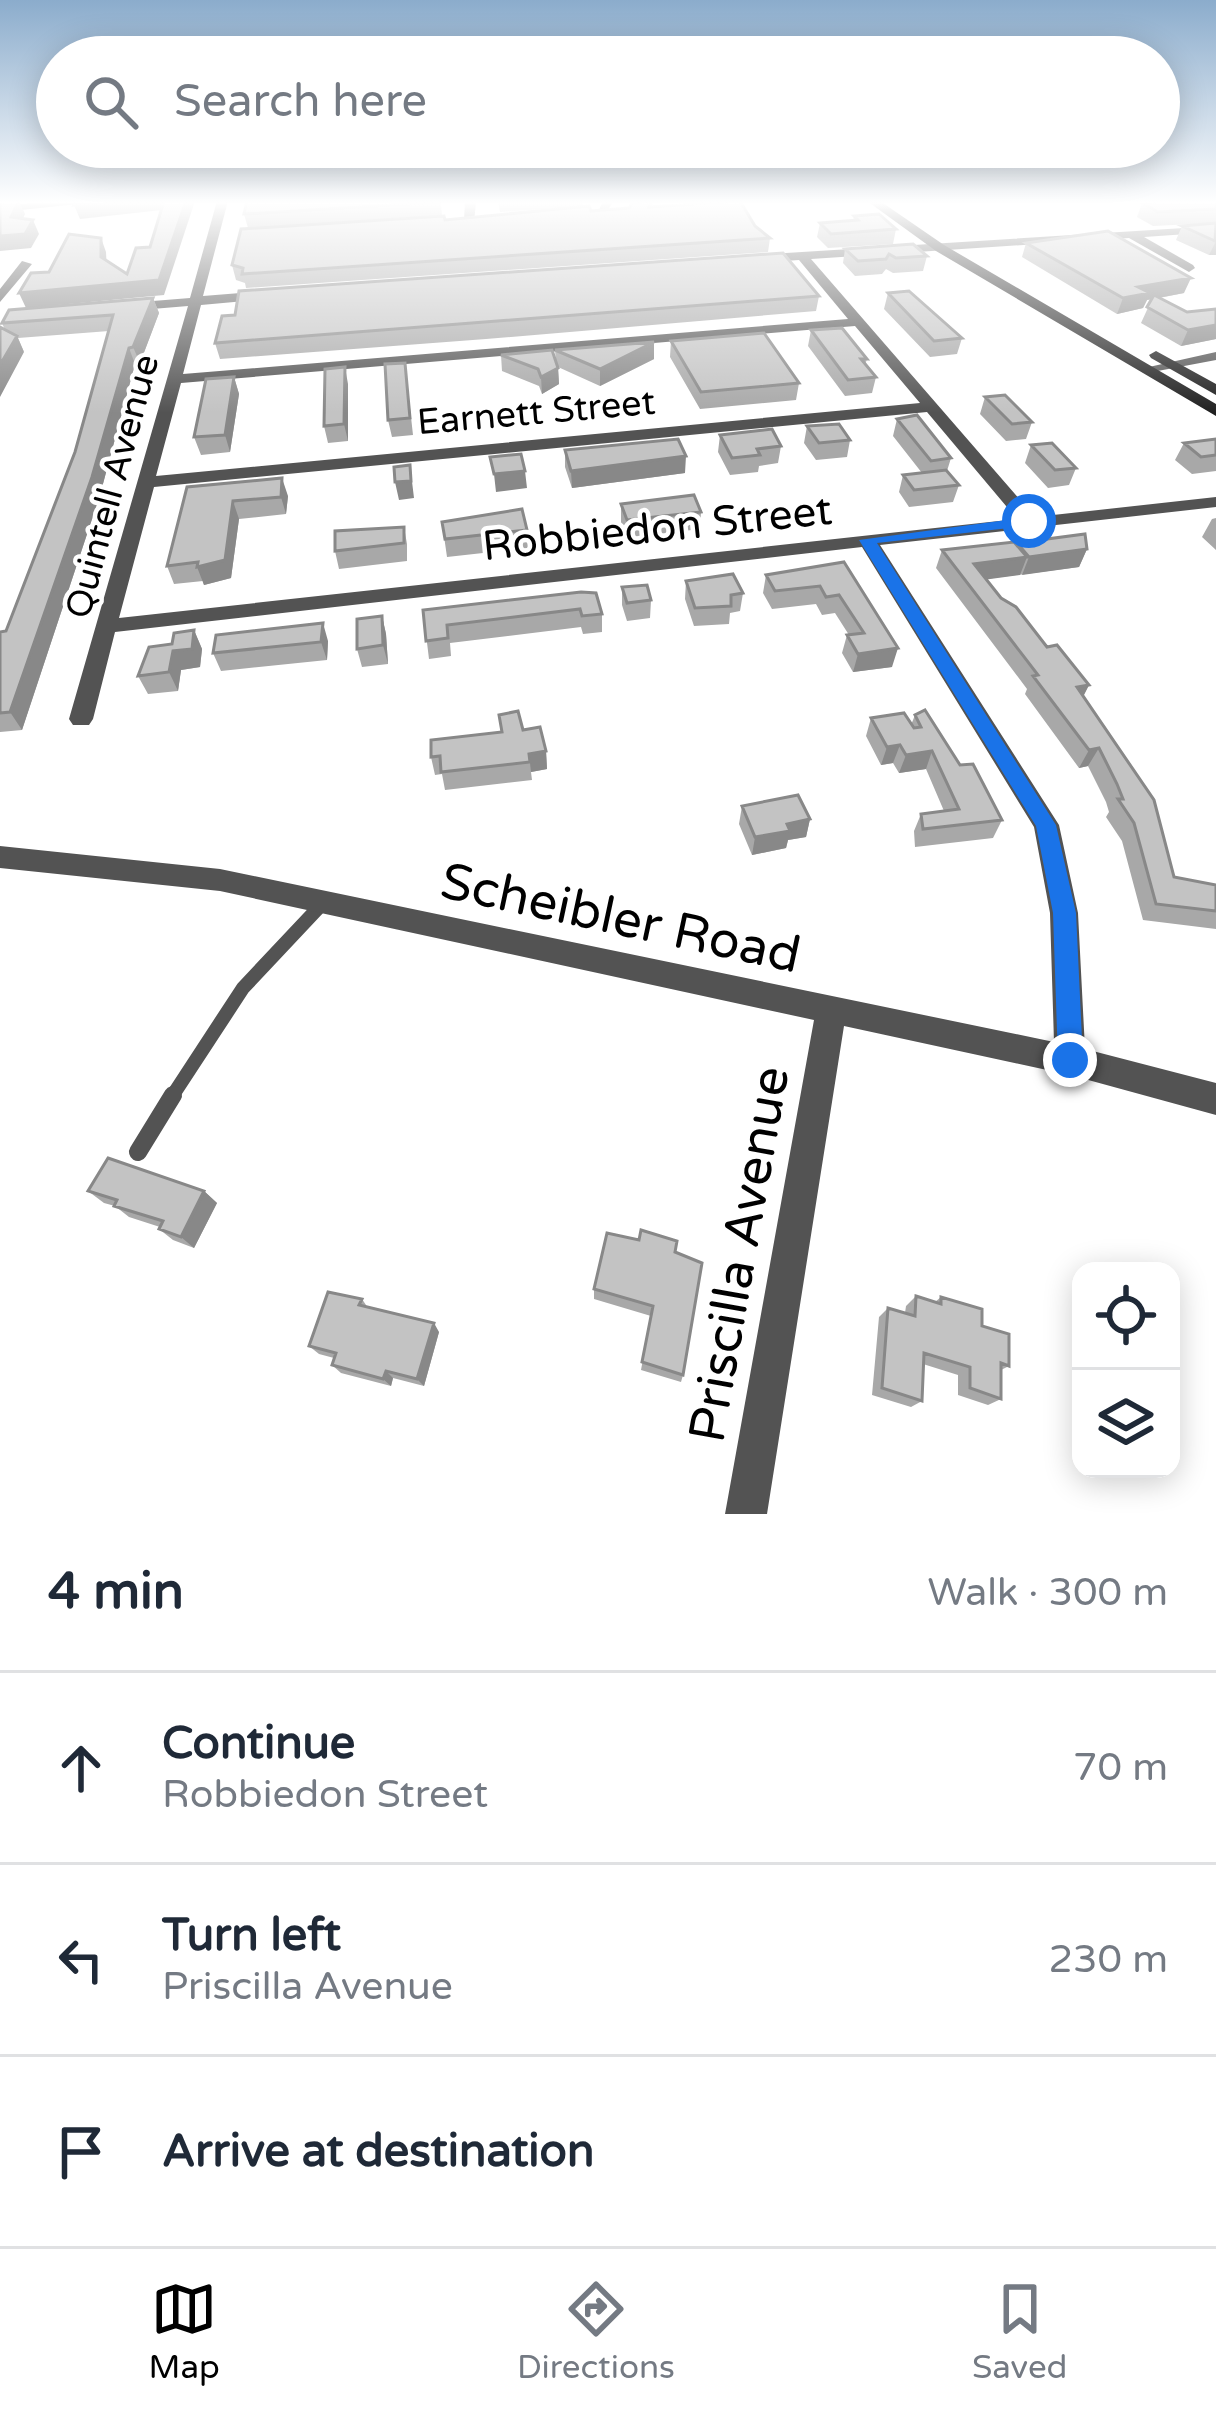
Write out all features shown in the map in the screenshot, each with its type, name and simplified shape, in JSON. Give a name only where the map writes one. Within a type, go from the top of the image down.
[{"type":"main road","points":[[980,272],[1216,411]]},
{"type":"main road","points":[[1009,272],[1216,390]]},
{"type":"street","points":[[0,298],[15,272]]},
{"type":"street","name":"Quintell Avenue","points":[[81,718],[203,272]]},
{"type":"street","points":[[815,272],[1029,521]]},
{"type":"street","points":[[108,309],[283,294]]},
{"type":"street","points":[[175,379],[857,322]]},
{"type":"street","points":[[1147,369],[1216,356]]},
{"type":"street","name":"Earnett Street","points":[[147,482],[932,407]]},
{"type":"street","name":"Robbiedon Street","points":[[107,626],[1216,502]]},
{"type":"street","points":[[867,540],[1046,825],[1064,913],[1070,1060]]},
{"type":"street","name":"Scheibler Road","points":[[0,857],[220,880],[1070,1060],[1216,1099]]},
{"type":"street","name":"Priscilla Avenue","points":[[746,1514],[831,1012]]},
{"type":"lane","points":[[138,1151],[259,965],[286,932],[324,902]]},
{"type":"building","points":[[162,272],[159,280],[19,293],[31,273]]},
{"type":"building","points":[[516,272],[799,272],[819,296],[215,343],[222,316],[235,315],[239,291]]},
{"type":"building","points":[[1077,272],[1180,272],[1191,278],[1138,287],[1150,293],[1123,298]]},
{"type":"building","points":[[909,291],[962,338],[934,341],[888,293]]},
{"type":"building","points":[[1154,295],[1187,312],[1216,309],[1216,325],[1188,330],[1147,307]]},
{"type":"building","points":[[153,298],[129,348],[92,477],[10,712],[0,713],[0,632],[6,631],[75,452],[113,315],[2,323],[9,310]]},
{"type":"building","points":[[0,327],[17,336],[0,365]]},
{"type":"building","points":[[842,328],[876,377],[848,380],[811,330]]},
{"type":"building","points":[[764,333],[799,383],[701,392],[671,341]]},
{"type":"building","points":[[654,342],[600,369],[555,350]]},
{"type":"building","points":[[552,350],[558,368],[541,377],[538,369],[501,355]]},
{"type":"building","points":[[405,363],[410,418],[388,420],[385,364]]},
{"type":"building","points":[[345,367],[344,424],[324,426],[325,369]]},
{"type":"building","points":[[234,377],[225,435],[194,437],[206,379]]},
{"type":"building","points":[[1005,395],[1032,422],[1012,424],[985,397]]},
{"type":"building","points":[[917,415],[951,458],[931,461],[897,419]]},
{"type":"building","points":[[839,424],[850,440],[819,443],[807,426]]},
{"type":"building","points":[[772,429],[781,446],[757,449],[760,455],[732,458],[720,435]]},
{"type":"building","points":[[678,439],[686,456],[571,471],[565,450]]},
{"type":"building","points":[[1216,439],[1216,455],[1201,457],[1184,443]]},
{"type":"building","points":[[1052,443],[1076,468],[1055,470],[1031,445]]},
{"type":"building","points":[[521,454],[525,471],[494,474],[490,457]]},
{"type":"building","points":[[410,465],[411,481],[395,482],[394,467]]},
{"type":"building","points":[[946,470],[959,485],[914,490],[903,475]]},
{"type":"building","points":[[282,478],[281,497],[233,501],[225,560],[197,567],[198,562],[167,566],[187,487]]},
{"type":"building","points":[[694,495],[701,512],[627,520],[621,504]]},
{"type":"building","points":[[522,509],[527,530],[445,539],[442,522]]},
{"type":"building","points":[[404,527],[404,543],[335,551],[335,531]]},
{"type":"building","points":[[1085,534],[1087,549],[1029,557],[1017,543]]},
{"type":"building","points":[[1014,542],[1027,557],[974,564],[1047,647],[1057,645],[1089,685],[1077,687],[1154,800],[1174,877],[1216,885],[1216,911],[1156,904],[1134,823],[1118,799],[1123,799],[1099,748],[1089,750],[942,550]]},
{"type":"building","points":[[844,562],[898,648],[858,654],[847,635],[864,633],[839,595],[826,597],[820,586],[775,591],[766,575]]},
{"type":"building","points":[[733,574],[743,593],[731,595],[731,606],[695,608],[686,581]]},
{"type":"building","points":[[647,585],[651,600],[627,603],[622,587]]},
{"type":"building","points":[[596,593],[602,614],[582,616],[580,609],[447,625],[448,638],[426,641],[423,610]]},
{"type":"building","points":[[382,616],[383,645],[357,649],[357,619]]},
{"type":"building","points":[[323,623],[321,642],[213,653],[216,635]]},
{"type":"building","points":[[194,630],[192,649],[173,651],[169,672],[138,676],[149,647],[172,644],[174,633]]},
{"type":"building","points":[[925,710],[960,765],[973,764],[1002,820],[923,829],[921,814],[959,809],[932,751],[906,755],[900,745],[887,747],[871,718],[904,713],[914,728],[921,727],[915,715]]},
{"type":"building","points":[[518,711],[523,730],[540,727],[546,751],[529,754],[530,762],[441,772],[440,756],[431,757],[431,740],[502,732],[499,715]]},
{"type":"building","points":[[798,795],[810,819],[787,824],[790,831],[755,837],[742,806]]},
{"type":"building","points":[[108,1158],[204,1191],[181,1237],[159,1229],[163,1221],[114,1206],[117,1200],[88,1191]]},
{"type":"building","points":[[641,1230],[677,1241],[675,1252],[702,1263],[683,1375],[642,1362],[653,1306],[594,1289],[607,1233],[639,1240]]},
{"type":"building","points":[[328,1292],[362,1299],[359,1305],[434,1323],[417,1379],[386,1371],[383,1379],[332,1365],[336,1353],[309,1346]]},
{"type":"building","points":[[916,1296],[941,1304],[941,1297],[982,1309],[982,1326],[1009,1334],[1009,1366],[1001,1363],[1001,1399],[970,1388],[970,1367],[924,1353],[922,1401],[882,1388],[888,1308],[915,1316]]},
{"type":"route","points":[[1029,521],[867,540],[1046,825],[1064,913],[1070,1060]]}]
